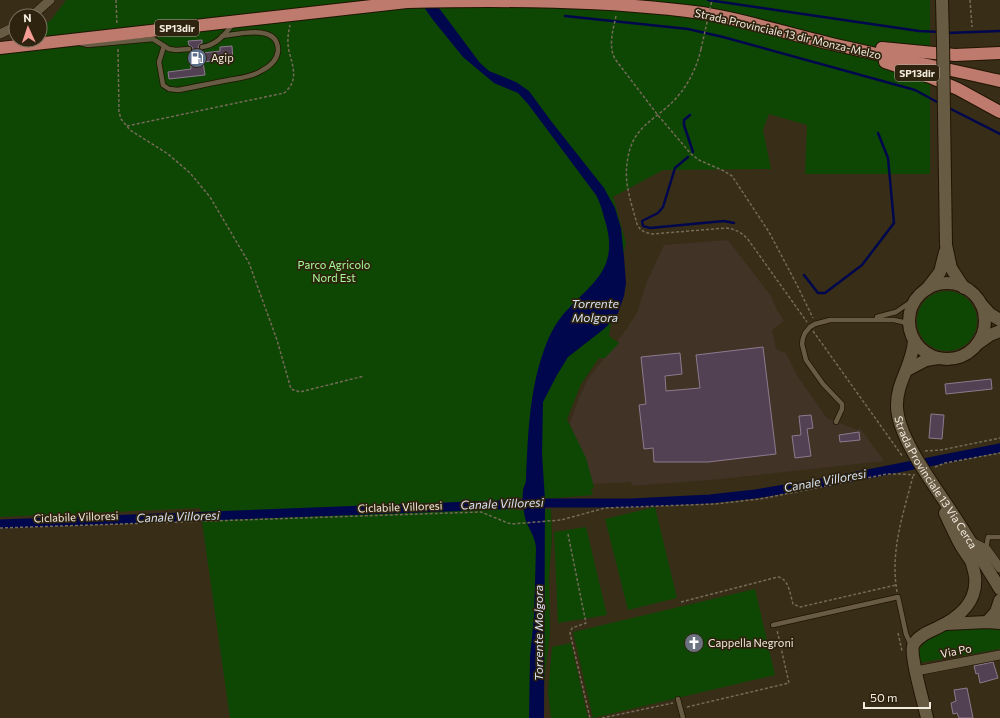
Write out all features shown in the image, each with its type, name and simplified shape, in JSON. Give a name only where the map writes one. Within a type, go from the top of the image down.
[{"type":"main road","name":"Strada Provinciale 13 dir Monza-Melzo","points":[[0,48],[66,40],[118,38],[236,21],[407,2],[583,2],[637,5],[702,13],[1000,81]]},
{"type":"main road","name":"SP13dir","points":[[831,43],[955,55],[1000,53]]},
{"type":"main road","name":"SP13dir","points":[[831,43],[958,89],[1000,112]]},
{"type":"street","points":[[41,8],[50,0]]},
{"type":"street","points":[[942,0],[946,245],[951,268],[964,288]]},
{"type":"street","points":[[938,358],[923,351],[914,340],[909,327],[911,310],[940,272],[946,245]]},
{"type":"street","points":[[922,294],[934,286],[953,284],[964,288],[973,295],[990,314],[1000,320]]},
{"type":"street","points":[[975,346],[981,337],[984,323],[983,312],[978,301]]},
{"type":"street","points":[[907,370],[923,361],[938,358],[947,359],[958,357],[966,353],[990,335],[1000,331]]},
{"type":"street","name":"Strada Provinciale 13 Via Cerca","points":[[914,340],[912,356],[899,387],[897,401],[897,410],[902,427],[918,461],[931,483],[1000,588]]},
{"type":"street","points":[[927,718],[913,659],[913,647],[918,639],[924,634],[945,624],[968,606],[973,597],[975,580],[971,562],[961,546],[931,483]]},
{"type":"street","points":[[970,541],[986,549],[1000,568]]},
{"type":"street","points":[[987,622],[996,612],[1000,600]]},
{"type":"street","points":[[945,624],[987,622],[1000,623]]},
{"type":"street","name":"Via Po","points":[[916,671],[1000,655]]},
{"type":"lane","points":[[202,47],[208,47],[216,43],[236,21]]},
{"type":"lane","points":[[164,46],[159,62],[163,85],[169,89],[178,90],[253,76],[270,65],[276,58],[278,50],[276,40],[270,34],[262,32],[222,36]]},
{"type":"lane","points":[[118,38],[153,39],[164,46],[176,50],[189,49]]},
{"type":"lane","points":[[869,319],[896,312],[922,294]]},
{"type":"lane","points":[[836,422],[842,409],[842,404],[823,384],[811,367],[803,351],[803,338],[810,327],[830,320],[869,319],[896,320],[909,327]]},
{"type":"lane","points":[[986,549],[988,537],[1000,537]]},
{"type":"lane","points":[[774,625],[898,597],[906,634],[913,647]]},
{"type":"lane","points":[[678,700],[682,718]]},
{"type":"path","points":[[116,0],[118,38],[118,112],[121,119],[126,126],[136,134],[168,154],[190,173],[210,197],[249,263],[277,340],[291,389],[300,392],[364,376]]},
{"type":"path","points":[[712,0],[701,50],[694,72],[678,96],[641,129],[629,151],[627,164],[629,193],[639,229],[652,234],[726,228],[734,229],[740,232],[747,238],[810,327],[918,461],[945,463],[1000,453]]},
{"type":"path","points":[[970,0],[972,27]]},
{"type":"path","points":[[126,126],[284,93],[293,81],[294,76],[288,35],[294,14]]},
{"type":"path","points":[[616,16],[611,45],[614,57],[657,114],[695,158],[732,176],[769,232],[797,285],[815,324]]},
{"type":"path","points":[[918,461],[922,452],[941,450],[1000,438]]},
{"type":"path","name":"Ciclabile Villoresi","points":[[0,528],[481,512],[512,524],[561,520],[606,508],[715,504],[750,500],[887,474],[913,475],[898,534],[894,566],[896,586]]},
{"type":"path","points":[[568,534],[586,623],[572,628],[570,633],[590,718]]},
{"type":"path","points":[[681,602],[778,577],[783,578],[787,583],[793,604],[800,607],[896,586],[898,597]]},
{"type":"path","points":[[680,709],[789,683],[774,625]]},
{"type":"path","points":[[602,718],[678,700]]},
{"type":"shaded area","points":[[728,240],[771,296],[784,321],[772,330],[776,349],[786,353],[798,377],[827,418],[857,430],[860,428],[884,461],[721,479],[632,486],[631,482],[592,484],[568,428],[588,379],[637,313],[646,284],[664,245]]},
{"type":"green space","name":"Parco Agricolo Nord Est","points":[[66,0],[930,0],[930,174],[805,174],[807,125],[769,114],[763,130],[771,169],[663,170],[613,197],[626,243],[609,336],[619,343],[605,358],[599,358],[581,384],[567,419],[586,458],[594,487],[591,490],[593,495],[557,498],[515,498],[516,510],[551,509],[552,539],[549,577],[550,632],[540,718],[230,718],[200,508],[0,517],[0,50],[8,48],[48,48],[48,22]]},
{"type":"green space","points":[[941,291],[953,291],[964,296],[972,304],[977,315],[975,333],[964,346],[953,351],[941,351],[930,346],[922,338],[917,327],[917,315],[922,304],[930,296]]},
{"type":"green space","points":[[655,507],[677,598],[628,610],[605,519]]},
{"type":"green space","points":[[586,527],[607,615],[558,623],[554,532]]},
{"type":"green space","points":[[755,589],[775,675],[593,718],[573,632]]},
{"type":"green space","points":[[1000,627],[1000,649],[919,663],[918,653],[920,648],[931,636],[951,628]]},
{"type":"green space","points":[[571,643],[588,718],[551,718],[548,692],[552,647]]},
{"type":"water","name":"Torrente Molgora","points":[[419,0],[433,0],[480,63],[489,71],[516,82],[529,91],[604,188],[615,208],[621,228],[626,283],[624,296],[618,313],[604,329],[568,357],[543,402],[542,454],[545,500],[544,718],[529,718],[530,656],[534,617],[536,544],[526,522],[523,504],[523,490],[526,481],[532,398],[539,366],[549,337],[562,316],[599,276],[605,266],[609,240],[603,213],[596,195],[528,104],[518,93],[494,83],[463,57]]},
{"type":"building","points":[[202,40],[202,43],[198,47],[203,51],[203,53],[220,51],[220,47],[232,46],[233,62],[222,63],[221,60],[203,62],[205,75],[169,79],[168,72],[191,69],[190,53],[193,48],[189,45],[188,41]]},
{"type":"building","points":[[763,347],[776,454],[708,462],[654,462],[653,448],[644,449],[639,405],[646,404],[641,357],[680,353],[682,374],[665,376],[666,391],[700,388],[696,355]]},
{"type":"building","points":[[991,379],[992,389],[946,394],[945,384]]},
{"type":"building","points":[[931,414],[944,415],[942,439],[929,438]]},
{"type":"building","points":[[811,415],[813,428],[807,429],[811,456],[795,458],[792,436],[801,435],[799,416]]},
{"type":"building","points":[[859,432],[860,440],[840,442],[839,435]]},
{"type":"building","name":"Cappella Negroni","points":[[699,635],[702,647],[689,650],[686,638]]},
{"type":"building","points":[[993,662],[998,678],[980,683],[978,673],[976,674],[974,666]]},
{"type":"building","points":[[967,688],[973,718],[959,718],[957,713],[953,714],[951,703],[956,701],[954,690]]},
{"type":"waterway","points":[[708,0],[919,31],[940,32]]},
{"type":"waterway","points":[[565,16],[688,29],[723,37],[915,90],[939,103]]},
{"type":"waterway","points":[[947,33],[1000,31]]},
{"type":"waterway","points":[[947,107],[1000,134]]},
{"type":"waterway","points":[[690,115],[684,120],[684,125],[693,152]]},
{"type":"waterway","points":[[804,275],[818,293],[825,293],[862,265],[894,223],[888,158],[878,133]]},
{"type":"waterway","points":[[688,157],[675,168],[663,207],[658,213],[642,221],[643,226],[650,228],[724,221],[734,223]]},
{"type":"waterway","name":"Canale Villoresi","points":[[0,524],[546,503],[631,503],[710,499],[755,494],[827,482],[1000,448]]},
{"type":"place","name":"Agip","points":[[197,58]]},
{"type":"place","name":"Cappella Negroni","points":[[694,643]]}]
